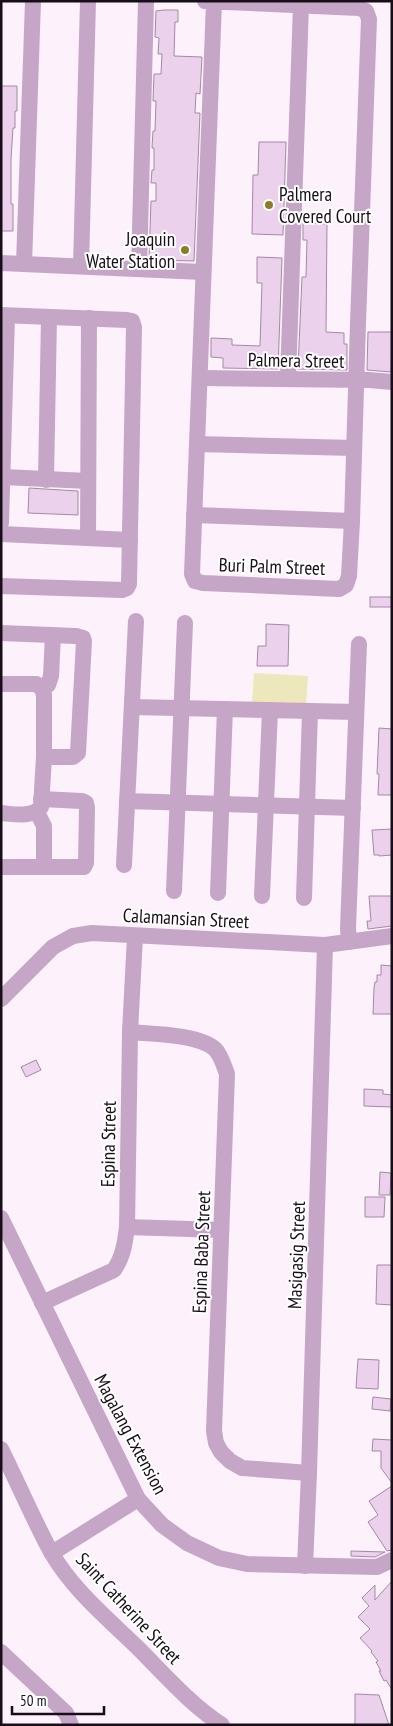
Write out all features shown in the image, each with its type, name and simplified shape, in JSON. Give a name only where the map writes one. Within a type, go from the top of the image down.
[{"type":"street","points":[[24,264],[32,1]]},
{"type":"street","points":[[81,266],[88,1]]},
{"type":"street","points":[[139,268],[146,1]]},
{"type":"street","points":[[205,1],[359,8],[366,11],[369,19],[352,521],[194,515],[214,2]]},
{"type":"street","points":[[288,379],[301,5]]},
{"type":"street","points":[[1,263],[203,272]]},
{"type":"street","points":[[1,523],[4,316],[132,321],[134,327],[129,584],[122,590],[1,586]]},
{"type":"street","points":[[46,480],[49,317]]},
{"type":"street","points":[[88,538],[90,318]]},
{"type":"street","name":"Palmera Street","points":[[200,378],[392,382]]},
{"type":"street","points":[[197,444],[354,448]]},
{"type":"street","points":[[3,477],[88,481]]},
{"type":"street","name":"Buri Palm Street","points":[[194,515],[192,574],[195,581],[203,583],[338,589],[346,585],[349,576],[352,521]]},
{"type":"street","points":[[1,534],[130,540]]},
{"type":"street","points":[[124,865],[136,621]]},
{"type":"street","points":[[174,891],[185,623]]},
{"type":"street","points":[[1,633],[76,636],[83,638],[79,749],[73,757],[44,757]]},
{"type":"street","points":[[42,688],[48,685],[51,676],[53,635]]},
{"type":"street","points":[[349,942],[359,644]]},
{"type":"street","points":[[1,684],[36,684],[42,688],[44,695],[44,757],[39,806],[44,826],[44,867]]},
{"type":"street","points":[[132,707],[356,712]]},
{"type":"street","points":[[218,893],[225,709]]},
{"type":"street","points":[[262,896],[270,710]]},
{"type":"street","points":[[304,898],[310,711]]},
{"type":"street","points":[[1,813],[29,814],[39,806],[82,801],[86,803],[88,808],[86,863],[84,867],[1,867]]},
{"type":"street","points":[[127,801],[353,808]]},
{"type":"street","name":"Calamansian Street","points":[[3,992],[53,947],[73,936],[92,933],[135,937],[172,937],[325,945],[392,936]]},
{"type":"street","name":"Espina Street","points":[[42,1303],[114,1270],[120,1261],[127,1227],[130,1032],[135,937]]},
{"type":"street","name":"Masigasig Street","points":[[305,1566],[325,945]]},
{"type":"street","name":"Espina Baba Street","points":[[130,1032],[199,1040],[215,1050],[222,1060],[227,1074],[214,1431],[216,1442],[226,1457],[242,1468],[309,1472]]},
{"type":"street","name":"Magalang Extension","points":[[1,1218],[138,1499],[162,1525],[187,1543],[219,1558],[247,1564],[377,1567],[392,1560]]},
{"type":"street","points":[[127,1227],[222,1230]]},
{"type":"street","name":"Saint Catherine Street","points":[[1,1449],[52,1552],[71,1579],[96,1607],[180,1691],[203,1720],[222,1725]]},
{"type":"street","points":[[52,1552],[138,1499]]},
{"type":"street","points":[[1,1652],[66,1713],[71,1725]]},
{"type":"shaded area","points":[[254,673],[308,676],[306,705],[252,703]]},
{"type":"building","points":[[178,10],[178,22],[175,22],[174,56],[202,57],[200,94],[196,93],[195,113],[200,113],[194,261],[149,260],[151,201],[156,201],[156,183],[151,183],[152,170],[154,170],[154,148],[152,148],[153,131],[155,131],[156,101],[153,101],[154,74],[161,74],[162,54],[158,54],[159,38],[155,37],[156,11]]},
{"type":"building","points":[[1,86],[17,86],[17,111],[15,111],[11,159],[13,231],[1,231]]},
{"type":"building","name":"Palmera Covered Court","points":[[259,142],[286,142],[283,235],[252,234],[253,175],[258,175]]},
{"type":"building","points":[[303,223],[327,224],[326,332],[344,333],[344,344],[347,344],[347,370],[298,369],[302,277],[306,277],[307,240],[303,240]]},
{"type":"building","points":[[257,257],[282,258],[278,369],[223,368],[223,358],[211,357],[211,338],[232,339],[232,345],[260,346],[262,283],[257,283]]},
{"type":"building","points":[[368,332],[392,332],[391,372],[367,370]]},
{"type":"building","points":[[29,488],[78,491],[78,515],[28,513]]},
{"type":"building","points":[[370,597],[392,597],[392,607],[370,607]]},
{"type":"building","points":[[266,624],[289,625],[288,666],[257,666],[258,646],[266,646]]},
{"type":"building","points":[[379,728],[392,729],[392,795],[378,795]]},
{"type":"building","points":[[392,829],[392,855],[374,855],[372,830]]},
{"type":"building","points":[[369,896],[392,896],[392,926],[368,929],[367,921],[371,921]]},
{"type":"building","points":[[381,965],[392,966],[392,1014],[373,1014],[374,988],[375,982],[377,982],[377,975],[381,975]]},
{"type":"building","points":[[36,1060],[41,1070],[26,1077],[21,1067]]},
{"type":"building","points":[[364,1089],[383,1090],[383,1094],[392,1095],[392,1107],[364,1106]]},
{"type":"building","points":[[380,1172],[391,1173],[390,1195],[379,1195]]},
{"type":"building","points":[[365,1197],[385,1197],[384,1217],[365,1217]]},
{"type":"building","points":[[377,1265],[392,1265],[392,1305],[376,1304]]},
{"type":"building","points":[[358,1359],[379,1360],[378,1389],[356,1388]]},
{"type":"building","points":[[373,1397],[391,1399],[390,1411],[372,1409]]},
{"type":"building","points":[[373,1439],[392,1440],[392,1483],[381,1468],[381,1451],[372,1451]]},
{"type":"building","points":[[392,1486],[392,1550],[387,1551],[368,1522],[378,1515],[369,1501]]},
{"type":"building","points":[[351,1551],[385,1552],[375,1557],[351,1556]]},
{"type":"building","points":[[392,1581],[392,1690],[386,1680],[384,1681],[376,1662],[378,1661],[372,1651],[360,1638],[370,1629],[358,1617],[369,1606],[362,1598],[375,1585],[375,1600]]},
{"type":"building","points":[[355,1694],[379,1695],[389,1725],[355,1725]]},
{"type":"place","name":"Palmera Covered Court","points":[[269,205]]},
{"type":"place","name":"Joaquin Water Station","points":[[185,250]]}]
